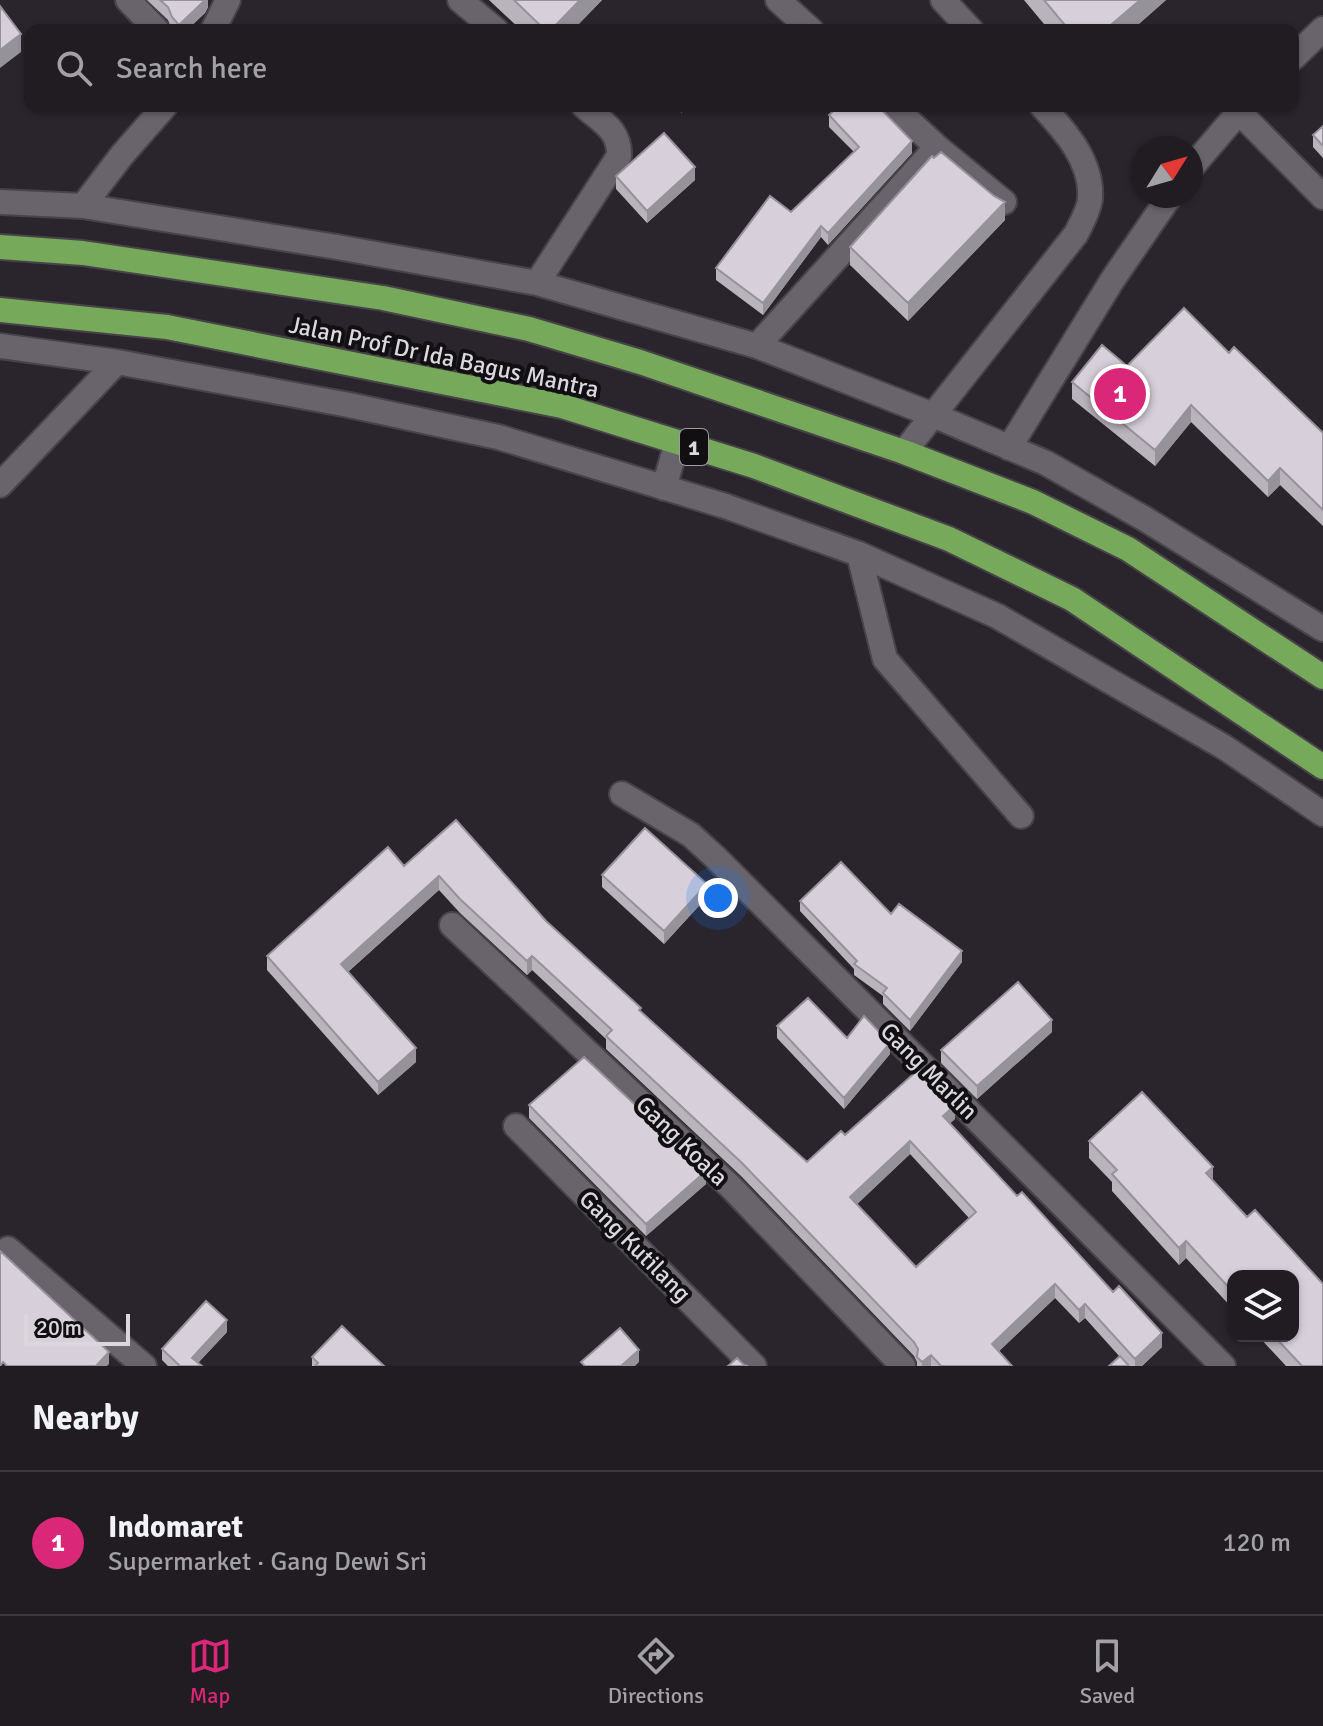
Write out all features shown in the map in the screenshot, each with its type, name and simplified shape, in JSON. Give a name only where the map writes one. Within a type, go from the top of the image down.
[{"type":"highway","name":"Jalan Prof Dr Ida Bagus Mantra","points":[[0,247],[83,253],[191,267],[383,298],[529,329],[640,362],[904,452],[1033,502],[1128,549],[1323,677]]},
{"type":"highway","name":"Jalan Prof Dr Ida Bagus Mantra","points":[[0,310],[167,327],[562,406],[754,466],[949,539],[1072,599],[1323,767]]},
{"type":"street","points":[[128,0],[151,24]]},
{"type":"street","points":[[216,24],[228,0]]},
{"type":"street","points":[[460,0],[489,24]]},
{"type":"street","points":[[778,0],[804,24]]},
{"type":"street","points":[[943,0],[965,24]]},
{"type":"street","points":[[1299,52],[1323,29]]},
{"type":"street","points":[[83,206],[151,112]]},
{"type":"street","points":[[537,283],[619,156],[619,143],[613,131],[591,112]]},
{"type":"street","points":[[899,112],[1004,202]]},
{"type":"street","points":[[904,452],[1076,234],[1090,201],[1087,172],[1077,150],[1047,112]]},
{"type":"street","points":[[1203,154],[1239,112]]},
{"type":"street","points":[[1245,112],[1323,197]]},
{"type":"street","points":[[757,346],[937,147]]},
{"type":"street","points":[[0,202],[83,206],[537,283],[757,346],[1046,463],[1145,519],[1323,629]]},
{"type":"street","points":[[1009,448],[1113,279],[1162,208]]},
{"type":"street","points":[[0,346],[117,362],[349,405],[498,437],[725,506],[859,554],[997,616],[1224,747],[1323,814]]},
{"type":"street","points":[[0,485],[117,362]]},
{"type":"street","points":[[664,488],[677,442]]},
{"type":"street","points":[[859,554],[885,659],[1021,816]]},
{"type":"street","name":"Gang Marlin","points":[[622,794],[691,835],[716,858],[1223,1366]]},
{"type":"street","name":"Gang Koala","points":[[452,925],[731,1187],[903,1366]]},
{"type":"street","name":"Gang Kutilang","points":[[516,1126],[754,1366]]},
{"type":"street","points":[[8,1249],[144,1366]]},
{"type":"building","points":[[160,0],[205,0],[180,24],[172,17],[168,7]]},
{"type":"building","points":[[514,0],[580,0],[557,24],[539,24]]},
{"type":"building","points":[[1044,0],[1140,0],[1112,24],[1064,24]]},
{"type":"building","points":[[0,6],[21,34],[0,50]]},
{"type":"building","points":[[832,112],[884,112],[912,141],[828,233],[821,226],[763,303],[716,268],[770,196],[791,212],[859,147],[829,115]]},
{"type":"building","points":[[1323,126],[1323,146],[1313,135]]},
{"type":"building","points":[[664,133],[695,167],[647,211],[616,176]]},
{"type":"building","points":[[941,152],[1005,202],[908,303],[850,247],[932,156],[934,158]]},
{"type":"building","points":[[1184,308],[1229,353],[1234,347],[1323,433],[1323,510],[1280,468],[1268,481],[1191,405],[1155,450],[1072,382],[1102,345],[1127,366]]},
{"type":"building","points":[[456,820],[546,921],[807,1162],[841,1131],[845,1135],[919,1069],[955,1105],[943,1116],[1017,1196],[1022,1192],[1113,1292],[1119,1286],[1162,1333],[1135,1359],[1085,1304],[1079,1310],[1055,1284],[992,1344],[1012,1366],[941,1366],[931,1355],[922,1362],[917,1357],[918,1349],[914,1342],[742,1163],[606,1036],[612,1030],[532,956],[527,961],[439,876],[341,964],[416,1048],[378,1082],[267,956],[388,847],[404,866]],"holes":[[[910,1141],[976,1212],[916,1267],[850,1197]]]},
{"type":"building","points":[[645,828],[707,884],[664,931],[602,875]]},
{"type":"building","points":[[841,862],[891,914],[899,904],[962,951],[910,1020],[883,993],[887,988],[854,964],[857,961],[800,901]]},
{"type":"building","points":[[1018,982],[1052,1020],[977,1086],[941,1050]]},
{"type":"building","points":[[808,998],[847,1038],[864,1016],[890,1043],[844,1098],[777,1026]]},
{"type":"building","points":[[584,1057],[706,1171],[646,1224],[529,1105]]},
{"type":"building","points":[[1142,1092],[1213,1167],[1206,1173],[1247,1217],[1255,1210],[1323,1284],[1323,1366],[1302,1366],[1280,1342],[1299,1342],[1299,1270],[1227,1270],[1227,1285],[1186,1241],[1179,1248],[1112,1174],[1117,1170],[1089,1141]]},
{"type":"building","points":[[0,1251],[109,1352],[96,1366],[7,1366],[3,1362],[0,1366]]},
{"type":"building","points":[[206,1301],[227,1320],[192,1358],[202,1366],[178,1366],[162,1349]]},
{"type":"building","points":[[342,1326],[384,1366],[315,1366],[318,1363],[312,1357]]},
{"type":"building","points":[[620,1328],[639,1350],[621,1366],[585,1366],[581,1362]]},
{"type":"building","points":[[1120,1356],[1129,1366],[1109,1366]]},
{"type":"building","points":[[737,1358],[744,1365],[748,1366],[728,1366]]},
{"type":"place","name":"Indomaret","points":[[1120,394]]}]
